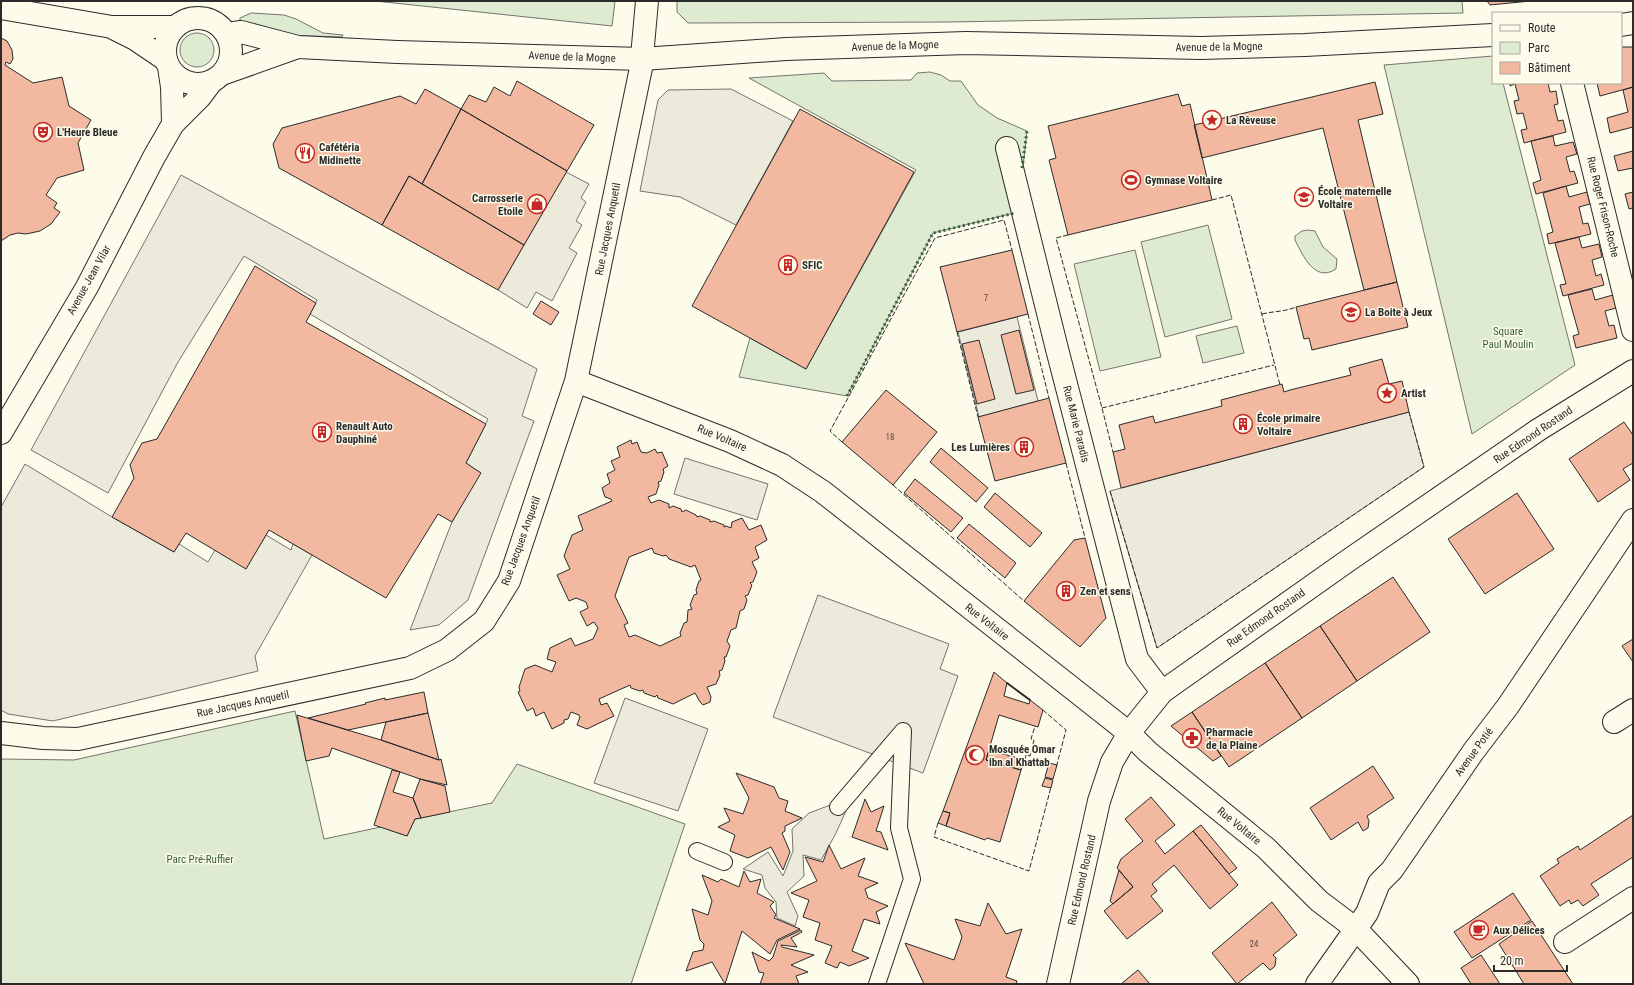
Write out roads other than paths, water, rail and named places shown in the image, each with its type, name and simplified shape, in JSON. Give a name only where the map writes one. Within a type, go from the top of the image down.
[{"type":"street","name":"Rue Jacques Anquetil","points":[[1,733],[43,738],[78,739],[410,668],[447,650],[484,621],[509,581],[576,381],[642,59],[647,1]]},
{"type":"street","points":[[1,8],[112,27],[173,27]]},
{"type":"street","points":[[112,27],[135,39],[167,64],[175,75],[183,81],[193,84],[203,84],[217,78],[228,66],[231,55],[231,44],[227,34],[221,26],[212,20],[202,17],[192,17],[173,27],[167,37],[165,48],[167,64],[172,87],[173,124]]},
{"type":"street","points":[[1622,25],[1633,23]]},
{"type":"street","name":"Avenue de la Mogne","points":[[227,34],[241,32],[298,47],[397,52],[642,59],[786,49],[966,43],[1201,48],[1305,45],[1492,35]]},
{"type":"street","name":"Avenue de la Mogne","points":[[217,78],[298,47]]},
{"type":"street","name":"Avenue Jean Vilar","points":[[1,433],[87,286],[154,156],[173,124],[217,78]]},
{"type":"street","name":"Rue Roger Frison-Roche","points":[[1572,84],[1633,330]]},
{"type":"street","name":"Rue Marie Paradis","points":[[1007,148],[1137,659],[1162,692]]},
{"type":"street","name":"Rue Edmond Rostand","points":[[1058,984],[1099,801],[1112,762],[1129,733],[1162,692],[1346,562],[1538,430],[1633,371]]},
{"type":"street","name":"Rue Voltaire","points":[[576,381],[730,441],[782,465],[823,492],[1129,733],[1148,752],[1266,848],[1319,901],[1356,929],[1408,984]]},
{"type":"street","name":"Avenue Potié","points":[[1317,984],[1367,913],[1380,884],[1392,870],[1473,752],[1508,706],[1633,520]]},
{"type":"street","points":[[1614,722],[1633,710]]},
{"type":"street","points":[[838,807],[903,731],[899,828],[912,879],[877,984]]},
{"type":"street","points":[[697,851],[724,862]]},
{"type":"street","points":[[1565,942],[1633,898]]},
{"type":"place","name":"La Rêveuse","points":[[1212,120]]},
{"type":"place","name":"L'Heure Bleue","points":[[43,132]]},
{"type":"place","name":"Cafétéria Midinette","points":[[305,153]]},
{"type":"place","name":"Gymnase Voltaire","points":[[1131,180]]},
{"type":"place","name":"École maternelle Voltaire","points":[[1304,197]]},
{"type":"place","name":"Carrosserie Etoile","points":[[537,204]]},
{"type":"place","name":"SFIC","points":[[788,265]]},
{"type":"place","name":"La Boite à Jeux","points":[[1351,312]]},
{"type":"place","name":"Artist","points":[[1387,393]]},
{"type":"place","name":"École primaire Voltaire","points":[[1243,424]]},
{"type":"place","name":"Renault Auto Dauphiné","points":[[322,432]]},
{"type":"place","name":"Les Lumières","points":[[1024,447]]},
{"type":"place","name":"Zen et sens","points":[[1066,591]]},
{"type":"place","name":"Pharmacie de la Plaine","points":[[1192,738]]},
{"type":"place","name":"Mosquée Omar ibn al Khattab","points":[[975,755]]},
{"type":"place","name":"Aux Délices","points":[[1479,930]]},
{"type":"park label","name":"Square Paul Moulin","points":[[1508,337]]},
{"type":"park label","name":"Parc Pré-Ruffier","points":[[200,859]]}]
